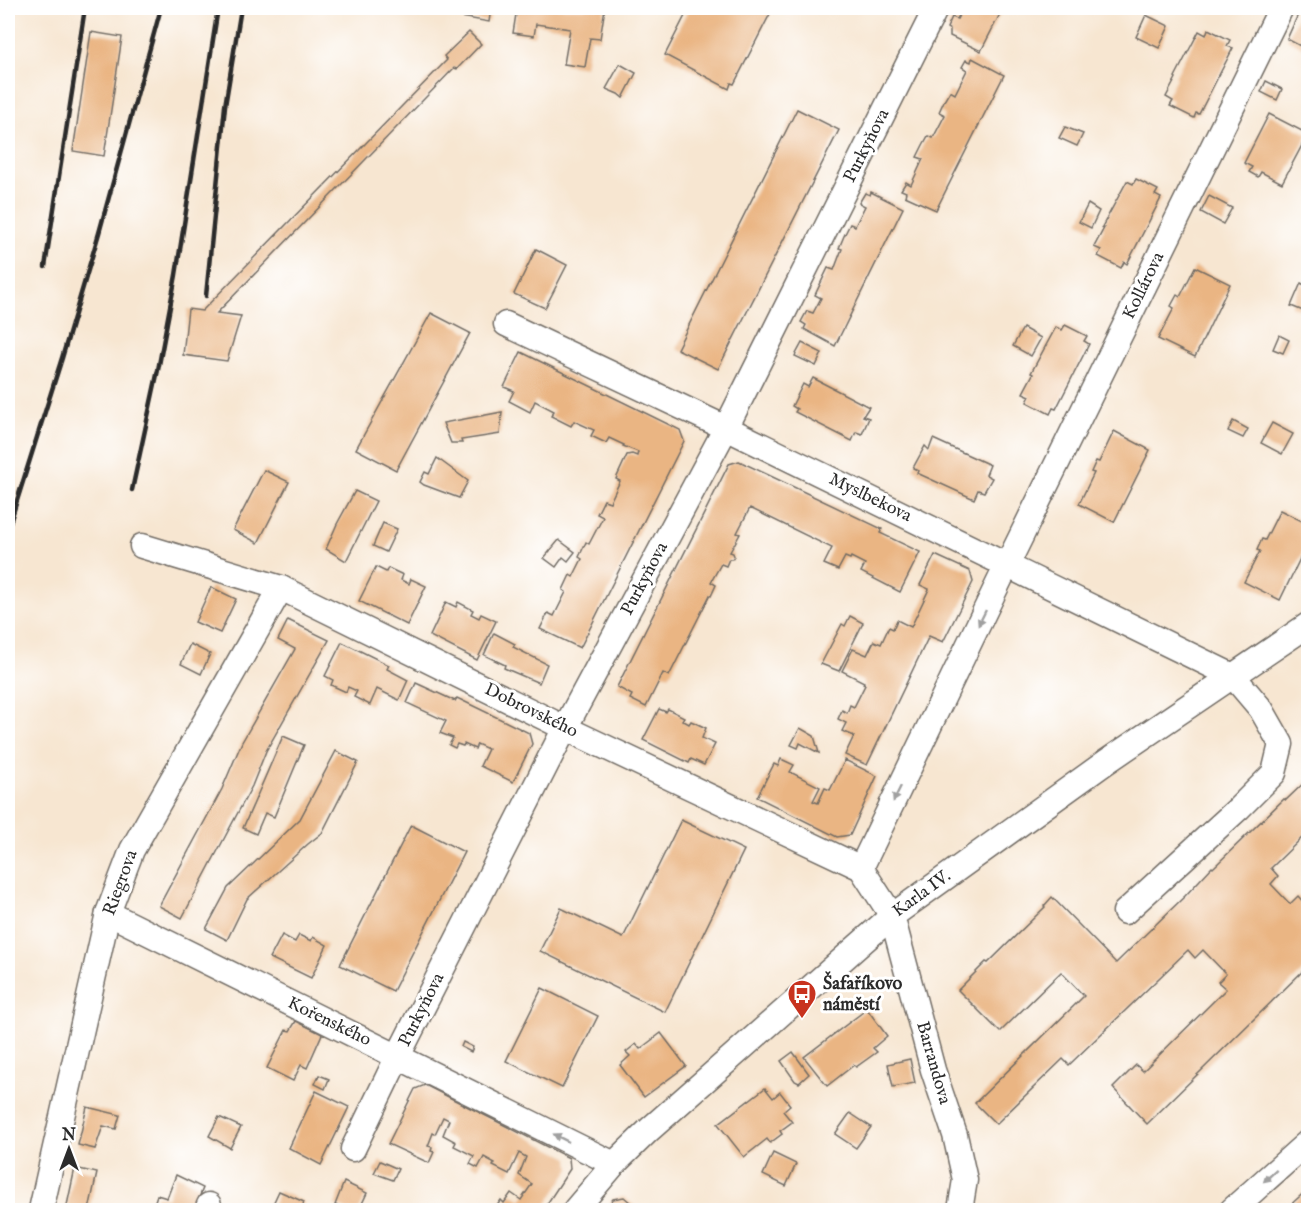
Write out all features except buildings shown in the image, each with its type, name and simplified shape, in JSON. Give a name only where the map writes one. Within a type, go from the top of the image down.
[{"type":"street","name":"Purkyňova","points":[[353,1149],[398,1056],[566,728],[726,428],[936,8]]},
{"type":"street","name":"Kollárova","points":[[1007,565],[1281,8]]},
{"type":"street","name":"Myslbekova","points":[[506,324],[726,428],[1233,676]]},
{"type":"street","name":"Dobrovského","points":[[142,546],[281,588],[566,728],[861,868]]},
{"type":"street","points":[[892,916],[861,868],[1007,565]]},
{"type":"street","name":"Riegrova","points":[[41,1210],[108,913],[132,850],[281,588]]},
{"type":"street","name":"Karla IV.","points":[[575,1210],[614,1164],[649,1130],[892,916],[1106,762],[1308,625]]},
{"type":"street","points":[[1125,912],[1274,773],[1281,744],[1261,709],[1233,676]]},
{"type":"street","name":"Kořenského","points":[[108,913],[614,1164]]},
{"type":"street","name":"Barrandova","points":[[892,916],[933,1070],[955,1135],[965,1179],[960,1210]]},
{"type":"street","points":[[1232,1210],[1308,1142]]},
{"type":"railway","points":[[45,267],[85,8]]},
{"type":"railway","points":[[8,529],[99,233],[161,8]]},
{"type":"railway","points":[[132,490],[176,275],[218,8]]},
{"type":"railway","points":[[206,296],[225,106],[241,8]]},
{"type":"place","name":"Šafaříkovo náměstí","points":[[802,1020]]}]
